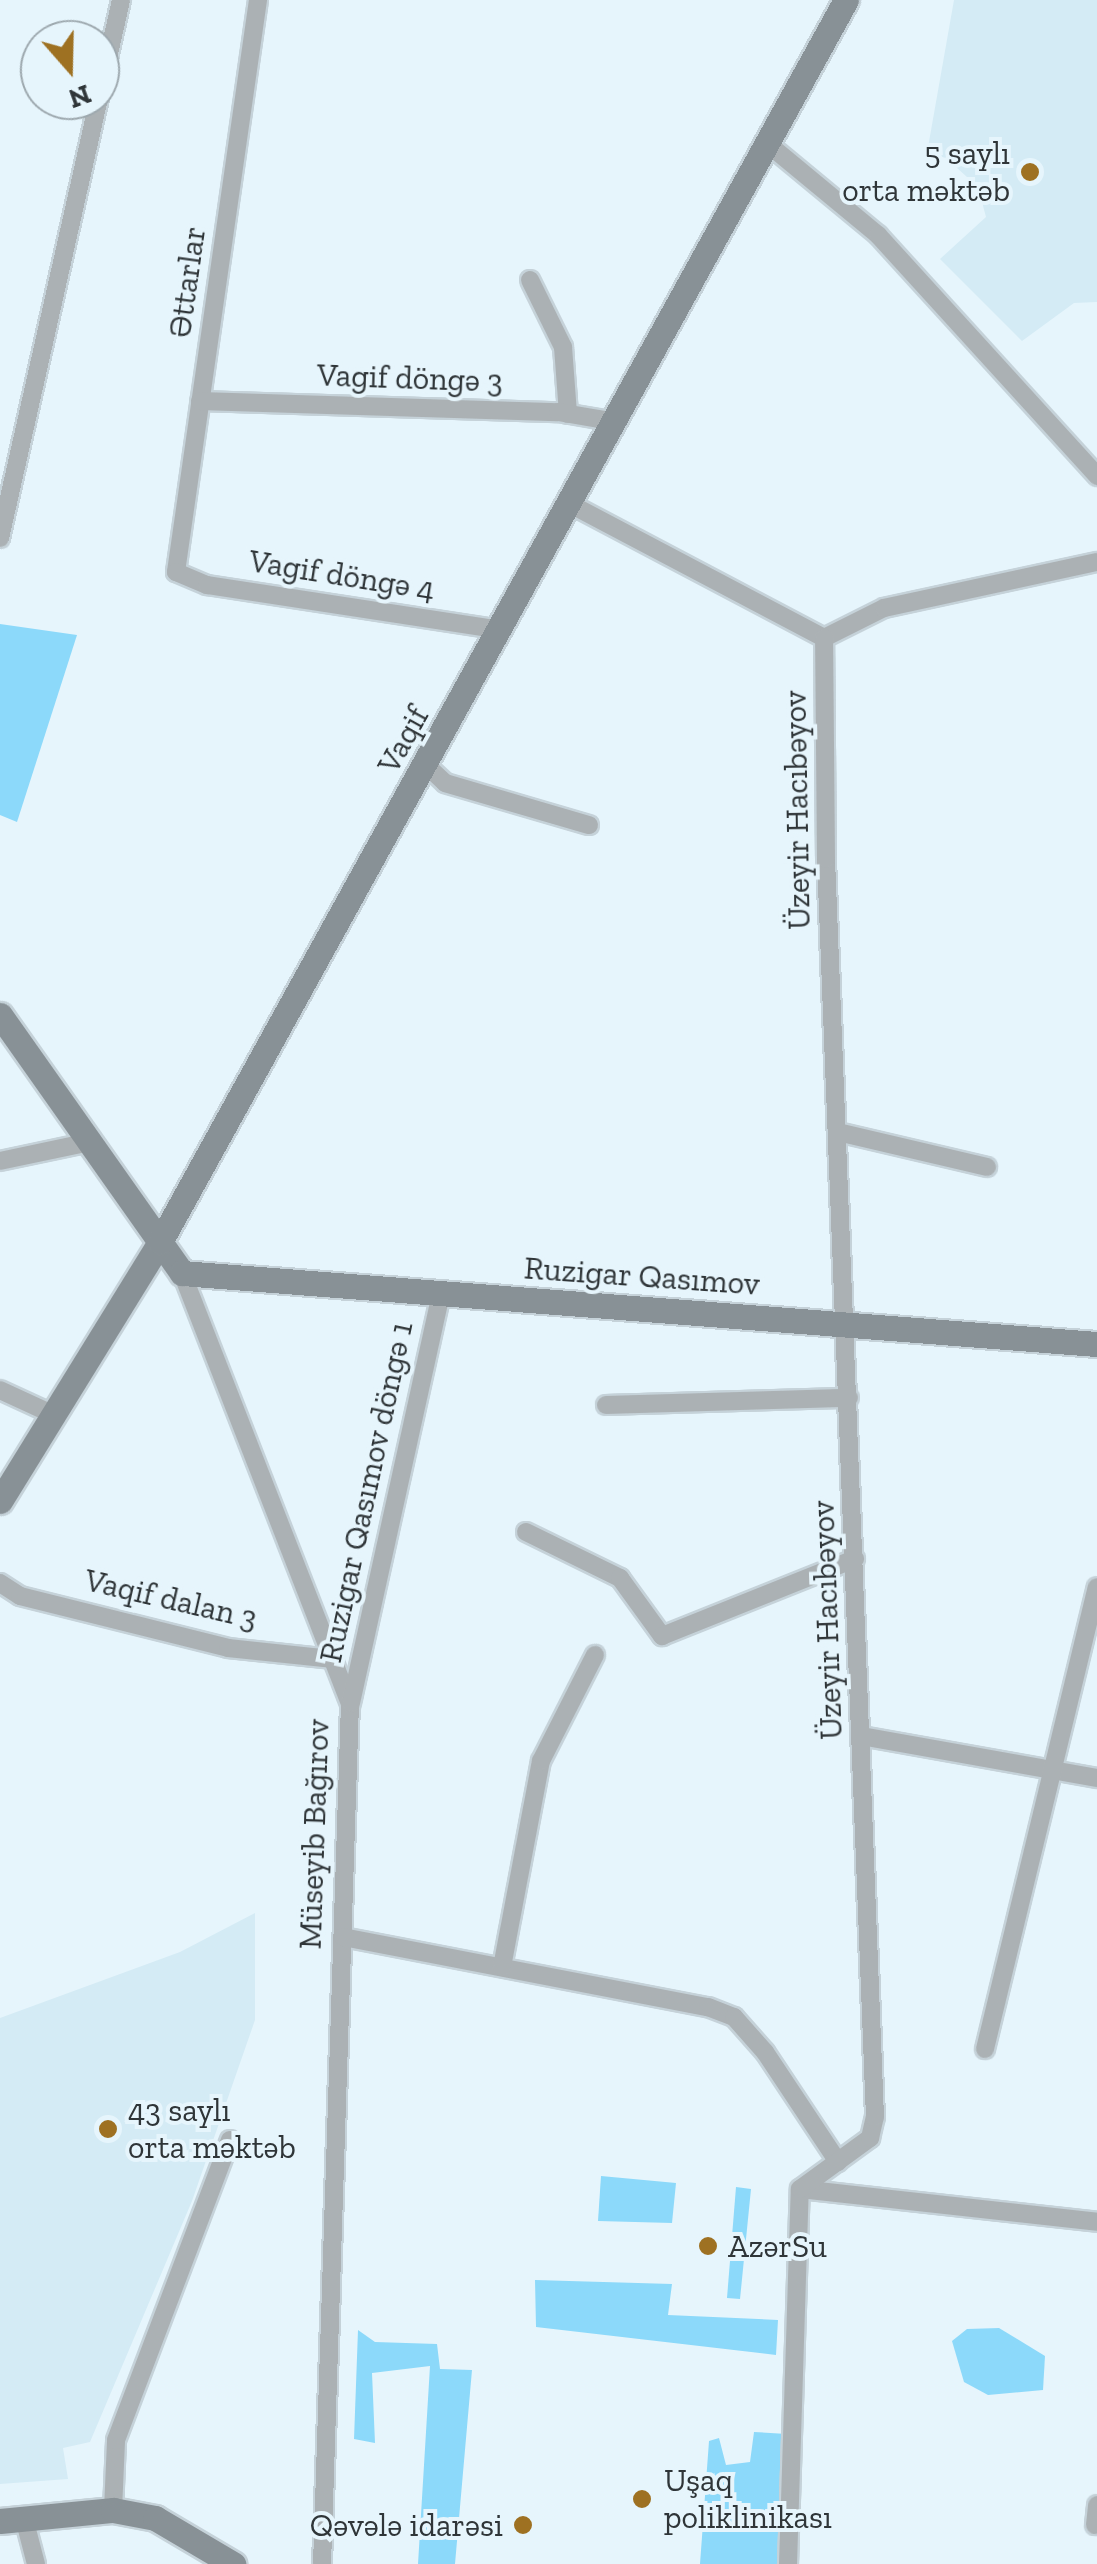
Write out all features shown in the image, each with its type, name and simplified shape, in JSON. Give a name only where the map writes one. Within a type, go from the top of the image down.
[{"type":"street","points":[[0,538],[122,0]]},
{"type":"street","name":"Əttarlar","points":[[176,572],[258,0]]},
{"type":"street","name":"Vaqif","points":[[0,1502],[160,1242],[618,422],[846,0]]},
{"type":"street","points":[[768,144],[878,235],[1097,476]]},
{"type":"street","points":[[530,280],[564,347],[568,414]]},
{"type":"street","name":"Vagif döngə 3","points":[[200,401],[568,414],[618,422]]},
{"type":"street","points":[[572,505],[824,638],[884,608],[1097,562]]},
{"type":"street","name":"Vagif döngə 4","points":[[176,572],[207,585],[502,630]]},
{"type":"street","name":"Üzeyir Hacıbəyov","points":[[800,2190],[870,2138],[875,2117],[838,1132],[824,638]]},
{"type":"street","points":[[426,766],[446,783],[590,825]]},
{"type":"street","name":"Müseyib Bağırov","points":[[0,1015],[182,1273],[350,1704],[322,2564]]},
{"type":"street","points":[[838,1132],[987,1167]]},
{"type":"street","points":[[0,1161],[90,1142]]},
{"type":"street","name":"Ruzigar Qasımov","points":[[182,1273],[1097,1344]]},
{"type":"street","name":"Ruzigar Qasımov döngə 1","points":[[350,1704],[441,1293]]},
{"type":"street","points":[[0,1390],[54,1414]]},
{"type":"street","points":[[606,1405],[849,1398]]},
{"type":"street","points":[[526,1532],[620,1578],[662,1636],[855,1559]]},
{"type":"street","name":"Vaqif dalan 3","points":[[0,1583],[20,1596],[228,1648],[333,1659]]},
{"type":"street","points":[[985,2049],[1097,1587]]},
{"type":"street","points":[[502,1967],[542,1760],[596,1655]]},
{"type":"street","points":[[861,1736],[1097,1778]]},
{"type":"street","points":[[343,1937],[708,2007],[734,2018],[765,2052],[838,2162]]},
{"type":"street","points":[[113,2510],[116,2440],[230,2140]]},
{"type":"street","points":[[788,2564],[800,2190],[1097,2222]]},
{"type":"street","points":[[1095,2525],[1097,2505]]},
{"type":"street","points":[[36,2564],[12,2519],[113,2510],[155,2518],[232,2564]]},
{"type":"shaded area","name":"5 saylı orta məktəb","points":[[954,0],[1097,0],[1097,302],[1074,303],[1022,341],[940,259],[986,217],[978,187],[946,158],[927,153]]},
{"type":"shaded area","points":[[0,624],[77,635],[17,822],[0,815]]},
{"type":"shaded area","name":"43 saylı orta məktəb","points":[[255,1913],[255,2020],[192,2201],[90,2442],[63,2448],[68,2479],[0,2484],[0,2018],[180,1952]]},
{"type":"shaded area","points":[[601,2176],[676,2183],[672,2223],[598,2221]]},
{"type":"shaded area","points":[[736,2187],[751,2189],[740,2299],[727,2298]]},
{"type":"shaded area","points":[[535,2280],[672,2284],[668,2315],[778,2320],[776,2355],[536,2327]]},
{"type":"shaded area","points":[[999,2328],[1045,2356],[1043,2390],[988,2395],[964,2382],[952,2341],[967,2329]]},
{"type":"shaded area","points":[[358,2330],[375,2342],[437,2344],[440,2369],[472,2370],[455,2564],[418,2564],[430,2366],[372,2373],[375,2443],[354,2439]]},
{"type":"shaded area","points":[[754,2432],[787,2434],[778,2564],[700,2564],[709,2441],[719,2438],[726,2465],[750,2462]]},
{"type":"place","name":"5 saylı orta məktəb","points":[[1030,172]]},
{"type":"place","name":"43 saylı orta məktəb","points":[[108,2129]]},
{"type":"place","name":"AzərSu","points":[[708,2246]]},
{"type":"place","name":"Uşaq poliklinikası","points":[[642,2499]]},
{"type":"place","name":"Qəvələ idarəsi","points":[[523,2525]]}]
